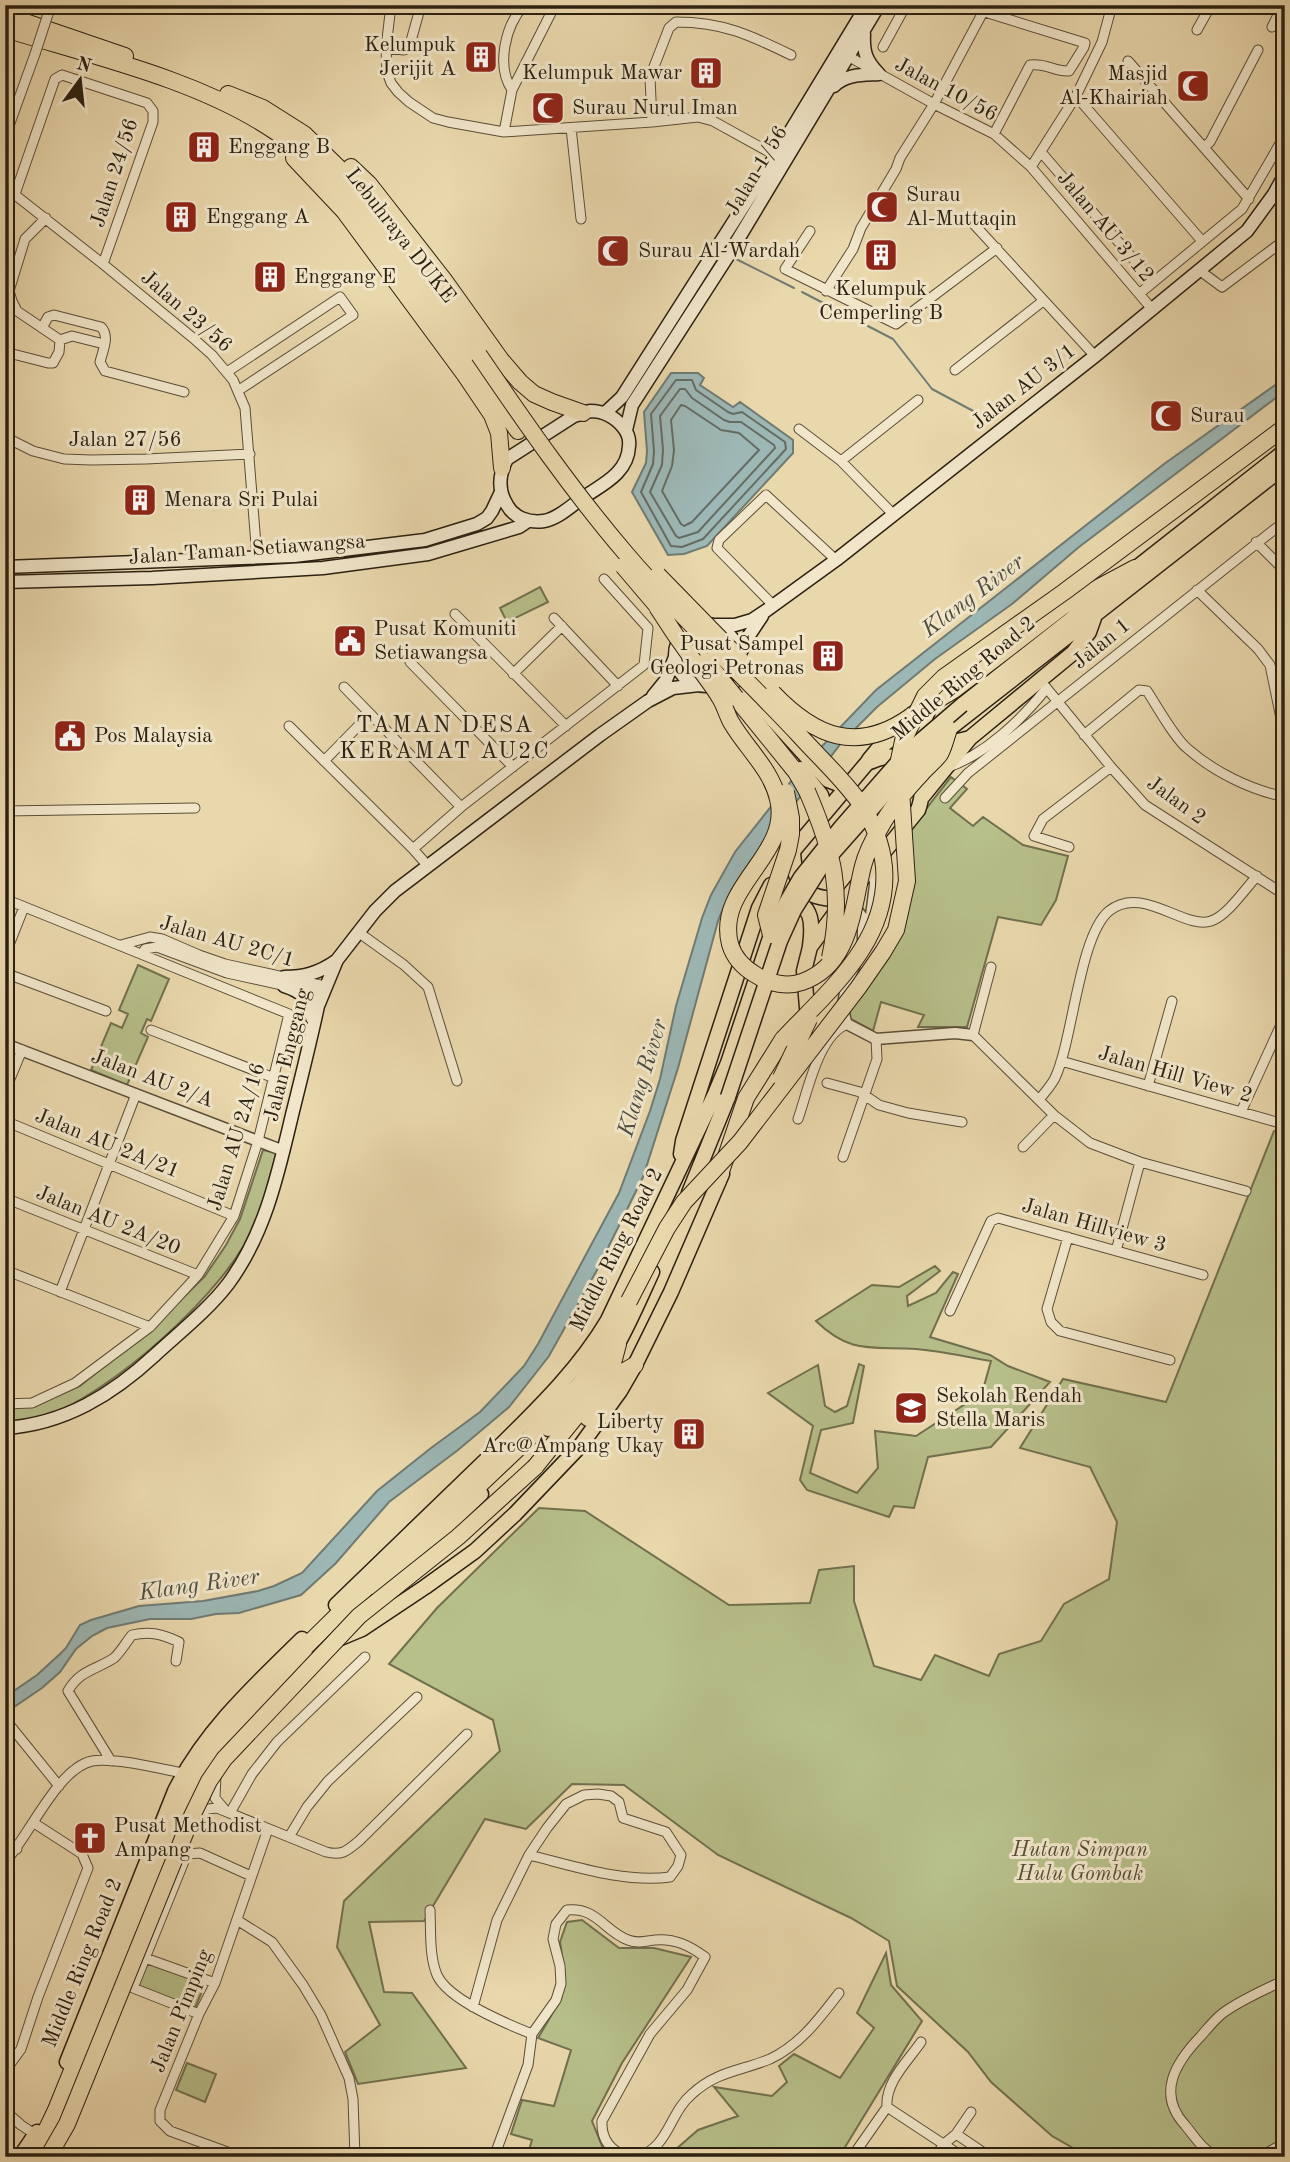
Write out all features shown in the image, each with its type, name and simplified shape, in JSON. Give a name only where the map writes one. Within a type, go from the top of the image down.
[{"type":"highway","name":"Lebuhraya DUKE","points":[[5,15],[85,41],[238,98],[263,108],[304,134],[361,193],[593,515],[673,606],[860,802],[872,823],[884,867],[881,910],[858,958],[783,1039],[746,1098],[717,1183]]},
{"type":"highway","name":"Lebuhraya DUKE","points":[[5,29],[181,84],[235,107],[305,154],[352,201],[586,521],[657,607]]},
{"type":"highway","points":[[181,84],[271,139],[298,161],[344,211],[492,415],[501,444],[502,468]]},
{"type":"highway","points":[[304,134],[328,145],[369,184],[520,382],[534,394],[583,413]]},
{"type":"highway","points":[[30,2157],[56,2110],[163,1838],[207,1751],[234,1718],[295,1657],[529,1438],[580,1384],[607,1346],[650,1258],[684,1202],[740,1142],[883,952],[896,930],[907,881],[899,761],[903,741],[925,696],[944,677],[1064,592],[1285,427]]},
{"type":"highway","name":"Middle Ring Road 2","points":[[20,2157],[36,2135],[51,2102],[184,1773],[226,1715],[253,1686],[569,1375],[591,1348],[608,1320],[677,1176],[721,1096],[728,1063],[771,935],[801,877],[905,754],[962,705],[1285,451]]},
{"type":"highway","name":"Middle Ring Road 2","points":[[38,2157],[65,2107],[176,1830],[203,1776],[221,1748],[241,1723],[586,1390],[618,1344],[693,1184],[721,1096],[780,941],[794,910],[823,864],[915,760],[949,729],[1285,466]]},
{"type":"highway","points":[[630,558],[650,567],[780,701],[817,729],[834,735],[874,736],[893,729],[954,690]]},
{"type":"highway","points":[[677,1176],[683,1141],[759,908],[793,851],[878,749],[1062,607],[1135,568]]},
{"type":"highway","points":[[657,607],[687,637],[796,772],[817,815],[830,851],[835,876],[836,904],[834,940],[827,971],[812,1012],[771,1102]]},
{"type":"highway","points":[[657,607],[782,779],[791,818],[791,834],[766,915],[771,935]]},
{"type":"highway","points":[[810,947],[918,810],[923,796],[943,769],[970,738],[1043,684],[1089,632],[1094,616]]},
{"type":"highway","points":[[738,660],[746,691],[790,748]]},
{"type":"highway","points":[[704,685],[733,692],[790,748],[823,785],[826,812]]},
{"type":"highway","points":[[721,698],[731,722],[769,777],[779,802],[777,830],[771,845],[732,904],[728,926],[730,945],[745,968],[761,978],[784,984],[797,984],[811,979],[836,958],[845,941],[864,863],[879,829],[891,810],[940,753],[949,729]]},
{"type":"highway","points":[[928,711],[923,734],[933,743],[942,744],[970,738]]},
{"type":"highway","points":[[867,763],[885,756],[907,761],[917,771],[923,796]]},
{"type":"highway","points":[[823,785],[848,785]]},
{"type":"highway","points":[[793,851],[796,879],[802,888],[813,896],[845,900]]},
{"type":"highway","points":[[324,1645],[362,1629],[475,1551],[515,1514],[580,1445],[620,1391],[671,1292],[717,1183],[809,1025],[804,971],[813,928],[812,919],[804,905],[783,896],[772,899],[759,908]]},
{"type":"highway","points":[[48,2157],[67,2124],[192,1816],[209,1781],[224,1759],[359,1616],[458,1537],[535,1466],[590,1399],[612,1367],[618,1344]]},
{"type":"highway","points":[[535,1466],[560,1449],[603,1401],[623,1372],[635,1365]]},
{"type":"main road","name":"Jalan 1/56","points":[[626,430],[632,405],[728,256],[780,158],[827,93],[867,5]]},
{"type":"main road","name":"Jalan 1/56","points":[[605,413],[622,397],[780,158],[844,55],[880,5]]},
{"type":"main road","points":[[864,30],[864,55],[879,74]]},
{"type":"main road","points":[[827,93],[839,81],[849,77],[879,74]]},
{"type":"main road","name":"Jalan AU 3/1","points":[[716,625],[735,625],[752,620],[770,608],[836,560],[1095,356],[1247,231],[1285,174]]},
{"type":"main road","points":[[590,411],[605,413],[617,420],[626,430],[630,441],[629,454],[622,470],[552,519],[528,521],[514,514],[501,492],[502,468],[514,453],[574,416],[590,411]]},
{"type":"main road","name":"Jalan Taman Setiawangsa","points":[[5,567],[321,554],[425,540],[477,524],[487,518],[501,492]]},
{"type":"main road","name":"Jalan Taman Setiawangsa","points":[[5,582],[152,578],[323,568],[428,554],[519,527],[528,521]]},
{"type":"main road","name":"Jalan AU 3/1","points":[[738,660],[748,637],[770,608]]},
{"type":"main road","points":[[706,623],[716,625],[730,634],[735,642],[738,660],[731,674],[724,680],[704,685],[690,681],[682,675],[675,656],[680,637],[696,625],[706,623]]},
{"type":"main road","name":"Jalan Enggang","points":[[648,701],[666,680],[675,656]]},
{"type":"main road","name":"Jalan Enggang","points":[[5,1428],[41,1423],[98,1400],[138,1371],[210,1304],[239,1268],[261,1226],[284,1151],[323,990],[337,960],[388,898],[648,701],[673,688],[704,685]]},
{"type":"main road","points":[[284,981],[327,968],[337,960]]},
{"type":"main road","points":[[284,981],[307,1000],[311,1008],[312,1033]]},
{"type":"street","points":[[5,137],[51,5]]},
{"type":"street","points":[[391,5],[386,48],[387,72],[391,83],[415,107],[433,118],[504,132],[704,118],[780,158]]},
{"type":"street","points":[[386,48],[409,48],[421,5]]},
{"type":"street","points":[[512,90],[505,80],[502,67],[504,52],[515,15],[524,5]]},
{"type":"street","points":[[504,132],[512,90],[555,5]]},
{"type":"street","points":[[883,47],[906,5]]},
{"type":"street","points":[[962,5],[1085,43],[1069,72],[1042,64],[1031,65],[994,134]]},
{"type":"street","points":[[1031,167],[1076,96],[1102,42],[1112,5]]},
{"type":"street","points":[[1198,30],[1211,5]]},
{"type":"street","points":[[1272,27],[1283,5]]},
{"type":"street","points":[[826,291],[853,249],[861,228],[934,104],[983,12]]},
{"type":"street","points":[[652,122],[650,77],[669,28],[676,22],[724,26],[751,35],[791,55]]},
{"type":"street","points":[[1204,147],[1210,142],[1258,50]]},
{"type":"street","name":"Jalan 10/56","points":[[844,55],[994,134],[1031,167]]},
{"type":"street","points":[[1128,61],[1249,199]]},
{"type":"street","name":"Jalan 24/56","points":[[15,194],[55,79],[62,75],[147,103],[153,111],[153,122],[103,264]]},
{"type":"street","points":[[1076,96],[1202,241]]},
{"type":"street","points":[[571,128],[581,219]]},
{"type":"street","points":[[1139,294],[1242,209],[1285,135]]},
{"type":"street","points":[[1041,152],[1147,275]]},
{"type":"street","name":"Jalan AU 3/12","points":[[1031,167],[1152,309]]},
{"type":"street","name":"Jalan 23/56","points":[[5,187],[193,338],[227,372],[239,390],[245,408],[257,557]]},
{"type":"street","points":[[46,218],[25,239],[9,290],[17,311],[60,340]]},
{"type":"street","points":[[970,220],[1095,356]]},
{"type":"street","points":[[810,232],[785,269],[896,324],[997,248]]},
{"type":"street","points":[[1199,270],[1222,287],[1285,242]]},
{"type":"street","points":[[227,372],[340,297],[354,315],[239,390]]},
{"type":"street","points":[[955,370],[1043,301]]},
{"type":"street","points":[[42,328],[48,317],[54,315],[101,327],[105,331],[100,362],[105,371],[184,392]]},
{"type":"street","points":[[60,340],[72,336],[104,344]]},
{"type":"street","points":[[5,352],[53,363],[59,352],[60,340]]},
{"type":"street","points":[[841,461],[918,400]]},
{"type":"street","points":[[799,429],[841,461],[893,514]]},
{"type":"street","name":"Jalan 27/56","points":[[5,437],[33,451],[64,459],[105,460],[250,454]]},
{"type":"street","points":[[770,608],[717,548],[719,540],[766,495],[836,560]]},
{"type":"street","name":"Jalan 1","points":[[945,798],[968,773],[1256,542],[1285,522]]},
{"type":"street","points":[[1256,542],[1285,571]]},
{"type":"street","points":[[413,849],[461,807],[644,665],[648,628],[604,579]]},
{"type":"street","points":[[1197,590],[1258,649],[1270,665],[1285,738]]},
{"type":"street","points":[[454,614],[566,726]]},
{"type":"street","points":[[554,618],[618,685]]},
{"type":"street","points":[[513,674],[562,626]]},
{"type":"street","points":[[410,662],[513,767]]},
{"type":"street","points":[[917,771],[930,772],[963,762],[998,737],[1032,706],[1043,684]]},
{"type":"street","name":"Jalan 2","points":[[1043,684],[1084,736],[1145,805],[1285,895]]},
{"type":"street","points":[[344,687],[461,807]]},
{"type":"street","points":[[1084,736],[1143,689],[1186,748],[1226,775],[1268,794],[1285,797]]},
{"type":"street","points":[[324,761],[370,714]]},
{"type":"street","points":[[289,726],[428,866]]},
{"type":"street","points":[[1069,847],[1034,836],[1043,819],[1111,767]]},
{"type":"street","points":[[5,811],[195,808]]},
{"type":"street","points":[[798,1119],[819,1057],[827,1019],[846,987],[863,948],[872,910],[874,865]]},
{"type":"street","points":[[1039,1100],[1055,1079],[1091,939],[1102,917],[1123,904],[1143,903],[1202,923],[1212,921],[1222,915],[1256,876]]},
{"type":"street","name":"Jalan AU 2C/1","points":[[5,899],[289,1014]]},
{"type":"street","points":[[845,900],[859,911],[863,918],[863,948]]},
{"type":"street","points":[[5,955],[24,907]]},
{"type":"street","points":[[358,932],[404,965],[428,987],[457,1081]]},
{"type":"street","name":"Jalan AU 2C/1","points":[[121,946],[150,937],[162,939],[225,964],[323,990]]},
{"type":"street","name":"Jalan AU 2C/1","points":[[142,954],[145,949],[157,947],[227,974],[284,981]]},
{"type":"street","points":[[973,1035],[992,967]]},
{"type":"street","points":[[5,973],[106,1011]]},
{"type":"street","points":[[846,987],[842,1003],[846,1024]]},
{"type":"street","points":[[1148,1086],[1171,1000]]},
{"type":"street","name":"Jalan AU 2A/16","points":[[5,1404],[32,1403],[75,1383],[150,1327],[198,1275],[234,1216],[258,1141],[289,1014]]},
{"type":"street","points":[[1241,1112],[1285,1016]]},
{"type":"street","points":[[846,1024],[876,1040],[955,1033],[973,1035],[1054,1115],[1090,1143],[1140,1162],[1246,1191]]},
{"type":"street","points":[[819,1057],[832,1033],[846,1024]]},
{"type":"street","points":[[151,1030],[274,1078]]},
{"type":"street","points":[[843,1157],[877,1059],[876,1040]]},
{"type":"street","name":"Jalan AU 2/A","points":[[5,1044],[284,1151]]},
{"type":"street","points":[[5,1091],[22,1050]]},
{"type":"street","name":"Jalan Hill View 2","points":[[1060,1061],[1280,1123]]},
{"type":"street","points":[[784,1068],[812,1078]]},
{"type":"street","points":[[827,1083],[860,1092],[879,1105],[962,1122]]},
{"type":"street","points":[[60,1292],[136,1094]]},
{"type":"street","points":[[1023,1147],[1054,1115]]},
{"type":"street","name":"Jalan AU 2A/21","points":[[5,1121],[234,1216]]},
{"type":"street","points":[[1116,1251],[1140,1162]]},
{"type":"street","name":"Jalan AU 2A/20","points":[[5,1198],[198,1275]]},
{"type":"street","name":"Jalan Hillview 3","points":[[950,1311],[991,1221],[1003,1218],[1203,1275]]},
{"type":"street","points":[[1068,1237],[1047,1309],[1051,1322],[1060,1331],[1170,1360]]},
{"type":"street","points":[[5,1270],[150,1327]]},
{"type":"street","points":[[111,1761],[68,1690],[74,1680],[115,1657],[132,1635],[146,1632],[162,1634],[179,1642],[176,1661]]},
{"type":"street","points":[[230,1812],[252,1774],[276,1742],[365,1657]]},
{"type":"street","points":[[289,1837],[307,1807],[328,1781],[417,1697]]},
{"type":"street","points":[[8,1723],[59,1786]]},
{"type":"street","points":[[221,1748],[216,1770],[215,1798],[223,1808],[268,1829],[336,1855],[344,1854],[359,1841],[467,1734]]},
{"type":"street","points":[[5,1862],[17,1849],[59,1786],[80,1766],[93,1761],[111,1761],[184,1773]]},
{"type":"street","points":[[473,2007],[497,1920],[529,1855],[566,1804],[584,1795],[611,1796],[619,1802],[623,1818],[666,1832],[681,1855],[678,1866],[670,1877],[643,1878],[617,1875],[529,1855]]},
{"type":"street","points":[[176,1830],[199,1812],[208,1809],[217,1808],[230,1812]]},
{"type":"street","points":[[5,2071],[21,2049],[38,1997],[88,1868],[82,1854],[34,1823]]},
{"type":"street","name":"Jalan Pimping","points":[[241,2157],[170,2131],[160,2121],[160,2110],[199,2014],[215,1983],[268,1829]]},
{"type":"street","points":[[5,1841],[17,1849]]},
{"type":"street","points":[[199,2014],[133,1988],[187,1854],[200,1853],[251,1877]]},
{"type":"street","points":[[494,2157],[527,2065],[533,2034],[556,2000],[561,1984],[560,1966],[553,1939],[556,1924],[567,1910],[581,1909],[626,1939],[639,1943],[667,1939],[683,1943],[705,1957],[687,1990],[650,2034],[602,2121],[602,2132],[608,2145],[618,2154],[628,2157]]},
{"type":"street","points":[[430,1910],[432,1950],[438,1975],[448,1989],[473,2007],[533,2034]]},
{"type":"street","points":[[237,1920],[272,1942],[321,2015],[349,2078],[355,2157]]},
{"type":"street","points":[[145,1958],[215,1983]]},
{"type":"street","points":[[1220,2157],[1211,2155],[1181,2121],[1172,2104],[1170,2087],[1174,2071],[1192,2045],[1220,2015],[1285,1980]]},
{"type":"street","points":[[637,2157],[650,2153],[662,2141],[679,2107],[704,2084],[786,2050],[803,2037],[839,1993]]},
{"type":"street","points":[[852,2157],[887,2106],[889,2087],[920,2042]]},
{"type":"street","points":[[887,2106],[963,2157]]},
{"type":"street","points":[[5,2111],[36,2135]]},
{"type":"street","points":[[936,2157],[971,2112]]},
{"type":"street","points":[[956,2134],[990,2157]]},
{"type":"street","points":[[1259,2157],[1285,2143]]},
{"type":"green space","points":[[540,587],[548,602],[507,622],[500,608]]},
{"type":"green space","points":[[951,777],[967,789],[950,808],[973,826],[983,817],[1023,845],[1068,856],[1056,900],[1041,925],[998,917],[967,1027],[918,1027],[924,1015],[881,1002],[873,1031],[849,1018],[849,1005],[902,922],[909,831]]},
{"type":"green space","points":[[138,965],[169,979],[151,1021],[147,1019],[141,1033],[148,1037],[127,1085],[91,1070],[111,1023],[122,1028],[128,1014],[119,1010]]},
{"type":"green space","name":"Hutan Simpan Hulu Gombak","points":[[1285,1126],[1285,2157],[1089,2157],[1052,2136],[991,2082],[968,2052],[897,1986],[889,1941],[851,1918],[718,1855],[624,1785],[572,1784],[526,1829],[485,1819],[424,1921],[369,1922],[384,1992],[412,1993],[466,2068],[358,2084],[345,2052],[380,2025],[337,1947],[344,1901],[500,1751],[493,1720],[389,1664],[437,1608],[539,1508],[585,1511],[729,1605],[810,1603],[819,1570],[854,1566],[854,1601],[874,1666],[921,1680],[935,1655],[989,1676],[999,1654],[1041,1641],[1064,1604],[1109,1579],[1117,1522],[1090,1467],[1020,1448],[1063,1379],[1166,1402],[1274,1131],[1281,1132]]},
{"type":"green space","points":[[263,1150],[277,1153],[254,1226],[240,1252],[193,1309],[132,1364],[70,1406],[42,1418],[5,1424],[5,1409],[34,1406],[80,1386],[151,1329],[205,1276],[240,1219]]},
{"type":"green space","points":[[935,1266],[940,1271],[907,1296],[908,1306],[936,1293],[953,1272],[958,1274],[930,1337],[990,1355],[1008,1366],[1050,1382],[991,1447],[928,1457],[914,1508],[894,1506],[889,1517],[807,1490],[800,1480],[813,1426],[768,1393],[818,1365],[825,1406],[835,1412],[847,1406],[859,1364],[864,1366],[853,1423],[821,1430],[810,1473],[857,1493],[878,1468],[875,1431],[916,1436],[982,1393],[991,1361],[925,1350],[863,1347],[840,1339],[816,1321],[872,1285],[899,1287]]},
{"type":"green space","points":[[582,1920],[619,1948],[654,1948],[691,1957],[622,2063],[592,2121],[602,2146],[616,2157],[527,2157],[532,2140],[511,2134],[522,2100],[554,2106],[571,2050],[538,2038],[561,1999],[565,1975],[560,1942],[567,1922]]},
{"type":"green space","points":[[886,1953],[891,1985],[922,2021],[839,2157],[667,2157],[698,2130],[738,2116],[714,2087],[772,2096],[787,2082],[779,2066],[794,2054],[840,2078],[874,2028],[857,2013]]},
{"type":"green space","points":[[146,1961],[205,1984],[195,2008],[137,1985]]},
{"type":"green space","points":[[187,2063],[216,2074],[205,2102],[176,2090]]},
{"type":"water","points":[[671,373],[698,373],[704,378],[700,385],[733,407],[740,402],[793,440],[793,453],[707,546],[684,554],[668,555],[632,492],[646,463],[644,412]]},
{"type":"water","points":[[1285,378],[1285,391],[1079,547],[1012,604],[935,659],[877,707],[842,742],[750,862],[718,921],[678,1068],[643,1177],[597,1270],[549,1356],[509,1407],[389,1502],[336,1563],[301,1595],[239,1613],[191,1619],[150,1619],[107,1628],[76,1649],[60,1672],[42,1688],[5,1713],[5,1697],[37,1675],[60,1654],[80,1625],[139,1606],[203,1601],[258,1591],[302,1573],[377,1491],[480,1412],[524,1366],[538,1344],[619,1193],[660,1079],[676,1006],[702,918],[711,895],[735,852],[804,765],[876,690],[1164,464]]},
{"type":"waterway","points":[[732,257],[794,288]]},
{"type":"waterway","points":[[802,292],[893,339],[932,389],[992,421]]},
{"type":"place","name":"Kelumpuk Jerijit A","points":[[481,57]]},
{"type":"place","name":"Kelumpuk Mawar","points":[[706,73]]},
{"type":"place","name":"Masjid Al-Khairiah","points":[[1193,86]]},
{"type":"place","name":"Surau Nurul Iman","points":[[548,108]]},
{"type":"place","name":"Enggang B","points":[[204,147]]},
{"type":"place","name":"Surau Al-Muttaqin","points":[[882,207]]},
{"type":"place","name":"Enggang A","points":[[181,217]]},
{"type":"place","name":"Surau Al-Wardah","points":[[613,251]]},
{"type":"place","name":"Kelumpuk Cemperling B","points":[[881,255]]},
{"type":"place","name":"Enggang E","points":[[270,277]]},
{"type":"place","name":"Surau","points":[[1166,416]]},
{"type":"place","name":"Menara Sri Pulai","points":[[140,500]]},
{"type":"place","name":"Pusat Komuniti Setiawangsa","points":[[350,641]]},
{"type":"place","name":"Pusat Sampel Geologi Petronas","points":[[828,656]]},
{"type":"place","name":"Pos Malaysia","points":[[70,736]]},
{"type":"place","name":"Sekolah Rendah Stella Maris","points":[[911,1408]]},
{"type":"place","name":"Liberty Arc@Ampang Ukay","points":[[689,1434]]},
{"type":"place","name":"Pusat Methodist Ampang","points":[[90,1838]]},
{"type":"district","name":"TAMAN DESA KERAMAT AU2C","points":[[445,738]]},
{"type":"water label","name":"Klang River","points":[[973,596]]},
{"type":"water label","name":"Klang River","points":[[643,1078]]},
{"type":"water label","name":"Klang River","points":[[199,1585]]}]
